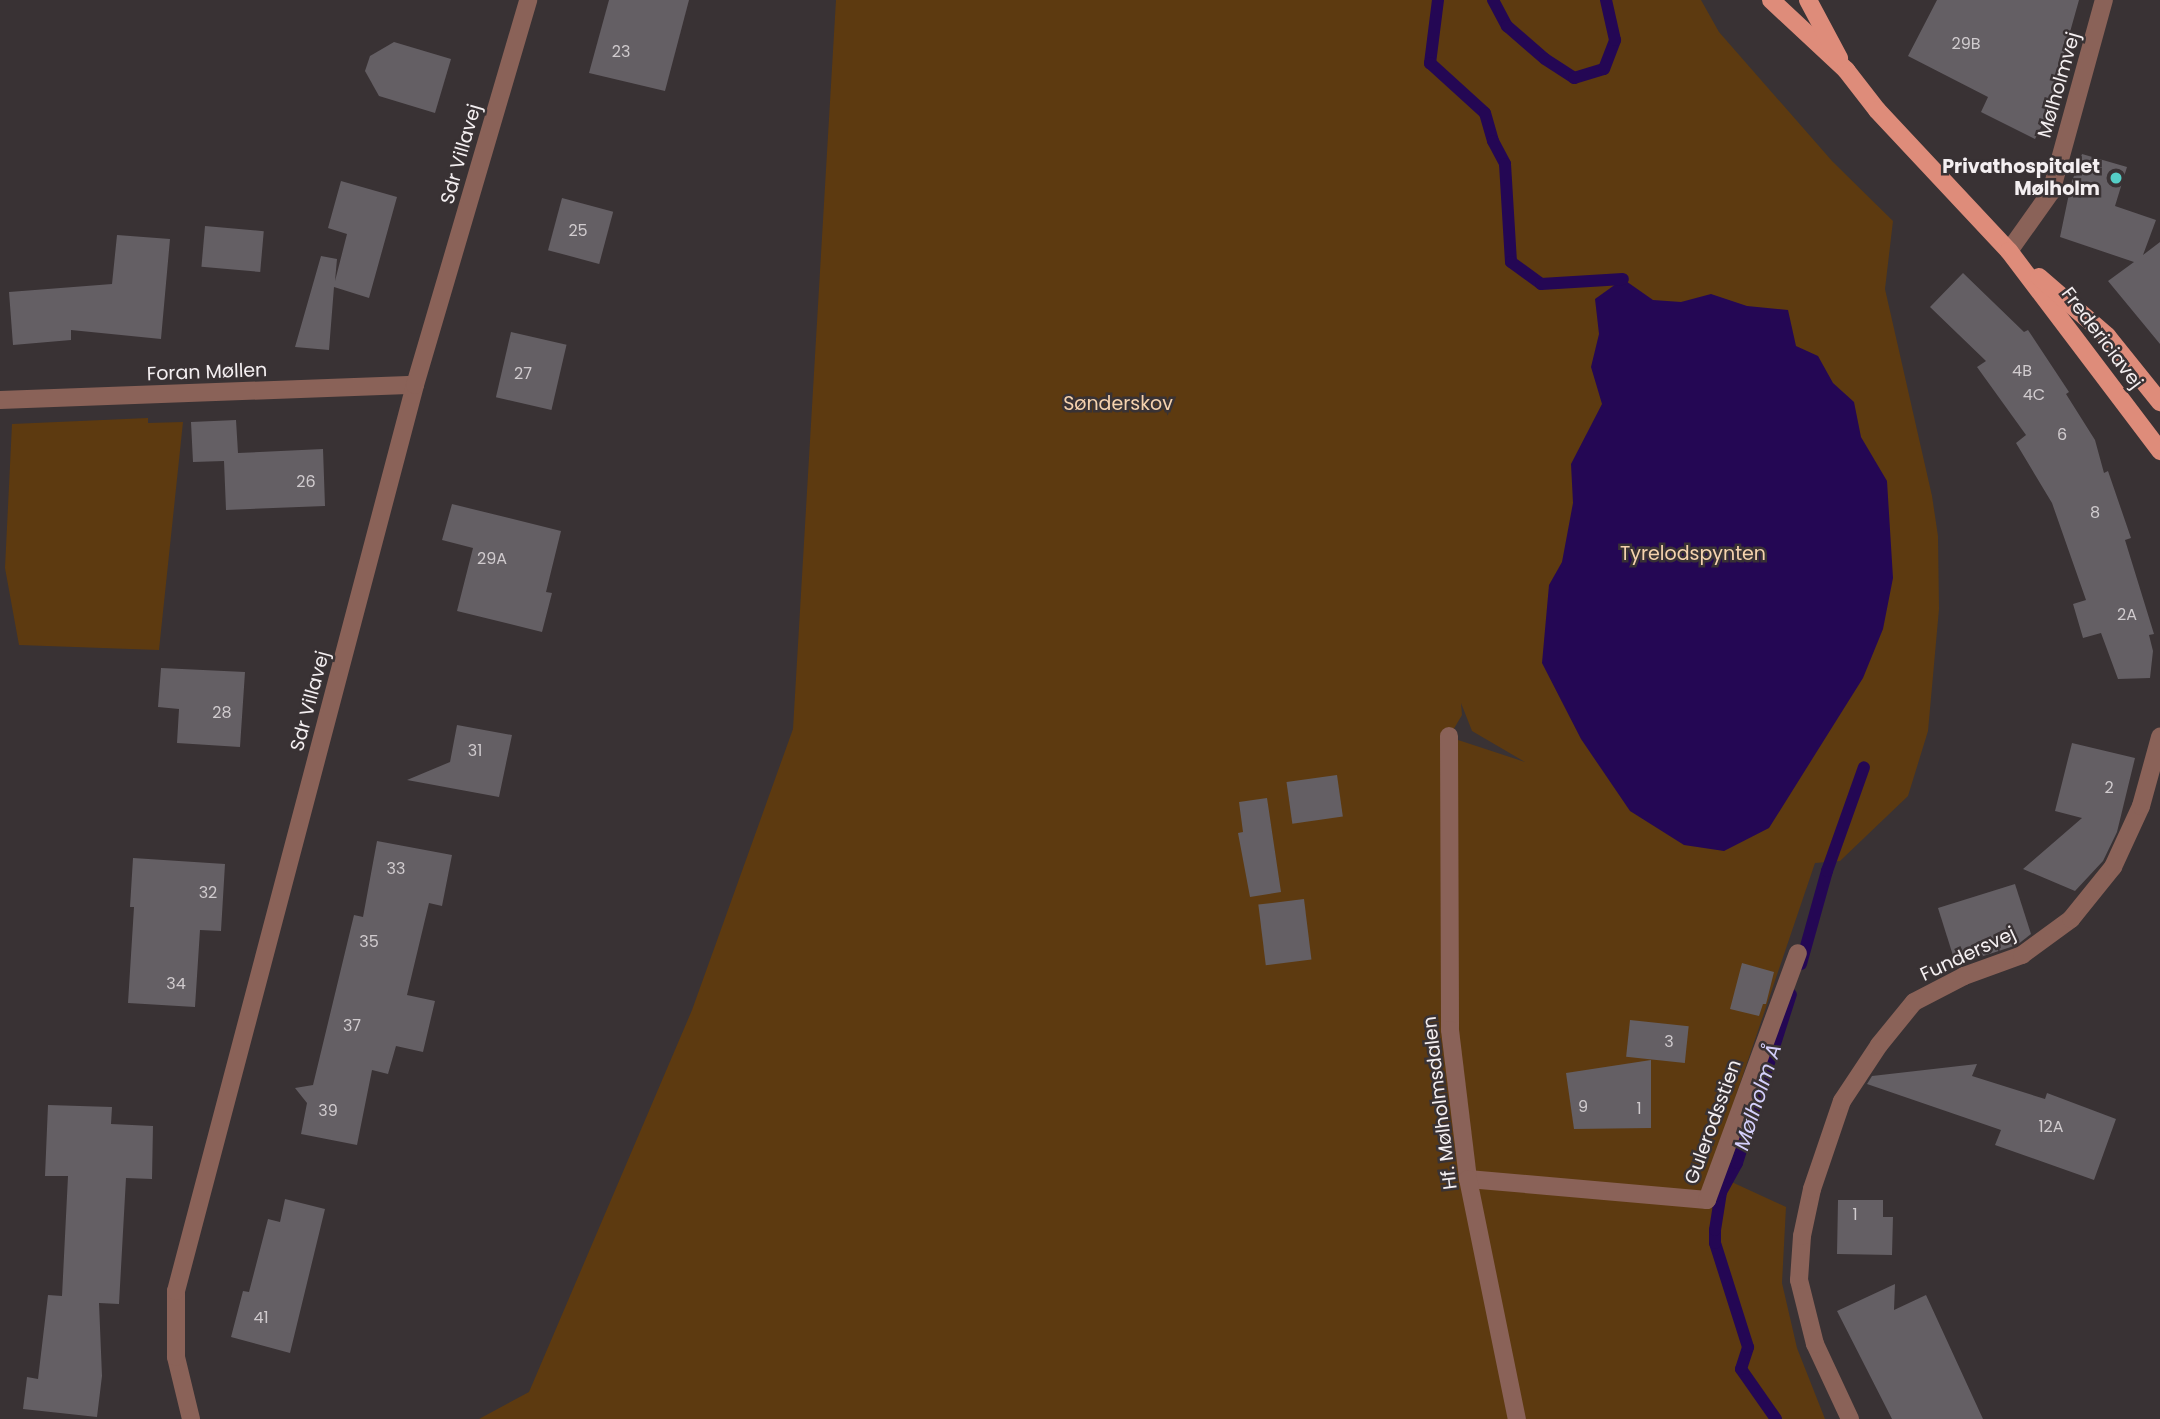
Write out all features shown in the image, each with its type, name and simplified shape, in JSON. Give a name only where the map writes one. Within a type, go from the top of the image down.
[{"type":"main road","name":"Fredericiavej","points":[[1771,0],[1846,70],[1877,110],[2010,251],[2106,336],[2160,402]]},
{"type":"main road","name":"Fredericiavej","points":[[1808,0],[1846,70]]},
{"type":"main road","name":"Fredericiavej","points":[[2010,251],[2160,451]]},
{"type":"street","name":"Sdr Villavej","points":[[191,1419],[176,1357],[176,1291],[415,385],[528,0]]},
{"type":"street","name":"Mølholmvej","points":[[2010,251],[2051,192],[2104,0]]},
{"type":"street","name":"Foran Møllen","points":[[0,401],[415,385]]},
{"type":"street","name":"Hf. Mølholmsdalen","points":[[1449,736],[1450,1030],[1468,1179],[1517,1419]]},
{"type":"street","name":"Fundersvej","points":[[1850,1419],[1815,1344],[1799,1280],[1802,1236],[1811,1189],[1842,1101],[1879,1045],[1914,1002],[1964,976],[2022,956],[2071,919],[2113,867],[2141,806],[2160,737]]},
{"type":"street","name":"Gulerodsstien","points":[[1468,1179],[1707,1200],[1798,953]]},
{"type":"green space","name":"Sønderskov","points":[[836,0],[1701,0],[1719,32],[1832,161],[1893,221],[1885,289],[1932,496],[1938,536],[1939,609],[1928,731],[1908,796],[1840,861],[1815,863],[1710,1172],[1786,1207],[1782,1283],[1797,1348],[1825,1419],[479,1419],[529,1392],[692,1010],[793,729]],"holes":[[[1461,703],[1472,731],[1525,762],[1449,737],[1462,715]]]},
{"type":"green space","points":[[148,418],[148,423],[183,422],[159,650],[19,645],[5,568],[12,424]]},
{"type":"shaded area","points":[[1623,279],[1653,300],[1681,302],[1711,294],[1747,306],[1788,310],[1796,346],[1818,356],[1833,383],[1854,402],[1861,437],[1887,481],[1893,578],[1883,629],[1863,678],[1769,828],[1724,851],[1684,845],[1630,811],[1581,739],[1542,663],[1549,585],[1562,562],[1573,503],[1571,464],[1602,404],[1591,367],[1599,334],[1595,299]]},
{"type":"building","points":[[609,0],[689,0],[665,91],[589,73]]},
{"type":"building","points":[[1937,0],[2079,0],[2054,89],[2059,92],[2035,139],[1981,112],[1988,97],[1908,56]]},
{"type":"building","points":[[394,42],[451,59],[435,113],[379,96],[365,71],[370,56]]},
{"type":"building","points":[[2082,154],[2127,167],[2115,206],[2156,220],[2143,255],[2160,242],[2160,344],[2108,281],[2134,262],[2060,237],[2071,184]]},
{"type":"building","points":[[341,181],[397,197],[369,298],[334,287],[329,350],[295,347],[321,256],[337,259],[335,281],[347,234],[328,228]]},
{"type":"building","points":[[562,198],[613,212],[599,264],[548,250]]},
{"type":"building","points":[[205,226],[264,231],[260,272],[201,267]]},
{"type":"building","points":[[117,235],[170,239],[161,339],[71,330],[71,340],[13,345],[9,292],[112,284]]},
{"type":"building","points":[[1963,273],[2024,332],[2028,330],[2069,392],[2066,394],[2095,440],[2104,473],[2108,471],[2131,538],[2125,540],[2154,634],[2149,635],[2153,651],[2150,678],[2118,679],[2101,633],[2083,638],[2073,604],[2086,600],[2052,503],[2016,443],[2026,435],[1977,367],[1986,361],[1930,307]]},
{"type":"building","points":[[511,332],[567,345],[551,410],[496,397]]},
{"type":"building","points":[[236,420],[238,453],[323,449],[325,506],[226,510],[224,461],[193,462],[191,422]]},
{"type":"building","points":[[452,504],[561,531],[546,592],[552,593],[542,632],[457,611],[473,548],[442,540]]},
{"type":"building","points":[[161,668],[245,672],[240,747],[177,743],[179,709],[158,707]]},
{"type":"building","points":[[457,725],[512,735],[499,797],[407,780],[450,762]]},
{"type":"building","points":[[2072,743],[2135,758],[2117,832],[2103,861],[2075,891],[2023,869],[2082,818],[2055,811]]},
{"type":"building","points":[[1337,775],[1343,817],[1292,824],[1286,782]]},
{"type":"building","points":[[1267,798],[1281,892],[1250,897],[1238,833],[1243,832],[1239,802]]},
{"type":"building","points":[[377,841],[452,855],[442,906],[429,903],[407,995],[435,1001],[423,1052],[396,1046],[388,1074],[372,1070],[357,1145],[301,1134],[307,1103],[295,1088],[313,1085],[354,915],[363,917]]},
{"type":"building","points":[[133,858],[225,864],[221,931],[200,930],[195,1007],[128,1003],[134,907],[130,907]]},
{"type":"building","points":[[2015,884],[2031,934],[2017,945],[1956,965],[1938,908]]},
{"type":"building","points":[[1304,899],[1311,960],[1266,965],[1258,905]]},
{"type":"building","points":[[1742,963],[1774,972],[1766,1004],[1763,1004],[1759,1016],[1730,1009]]},
{"type":"building","points":[[1630,1020],[1689,1026],[1685,1063],[1626,1057]]},
{"type":"building","points":[[1651,1060],[1651,1128],[1574,1129],[1566,1073]]},
{"type":"building","points":[[1977,1064],[1972,1076],[2045,1099],[2047,1093],[2116,1119],[2094,1180],[1995,1145],[2001,1130],[1867,1084],[1872,1076]]},
{"type":"building","points":[[48,1105],[112,1107],[111,1124],[153,1126],[152,1179],[126,1178],[119,1304],[99,1303],[102,1376],[97,1417],[23,1409],[27,1377],[38,1379],[48,1295],[62,1296],[68,1176],[45,1176]]},
{"type":"building","points":[[285,1199],[325,1209],[290,1353],[231,1337],[243,1291],[249,1292],[268,1219],[280,1222]]},
{"type":"building","points":[[1838,1200],[1883,1200],[1883,1217],[1893,1217],[1892,1255],[1837,1254]]},
{"type":"building","points":[[1895,1284],[1894,1310],[1926,1295],[1983,1419],[1892,1419],[1837,1311]]},
{"type":"waterway","name":"Mølholm Å","points":[[1438,0],[1430,63],[1485,113],[1493,141],[1505,164],[1511,262],[1541,284],[1623,279]]},
{"type":"waterway","name":"Mølholm Å","points":[[1493,0],[1507,26],[1545,59],[1574,78],[1604,69],[1615,40],[1606,0]]},
{"type":"waterway","name":"Mølholm Å","points":[[1801,964],[1827,871],[1864,767]]},
{"type":"waterway","name":"Mølholm Å","points":[[1776,1419],[1741,1369],[1748,1347],[1715,1243],[1715,1230],[1721,1192],[1737,1163],[1791,994]]},
{"type":"place","name":"Privathospitalet Mølholm","points":[[2116,178]]},
{"type":"park label","name":"Tyrelodspynten","points":[[1693,554]]}]
